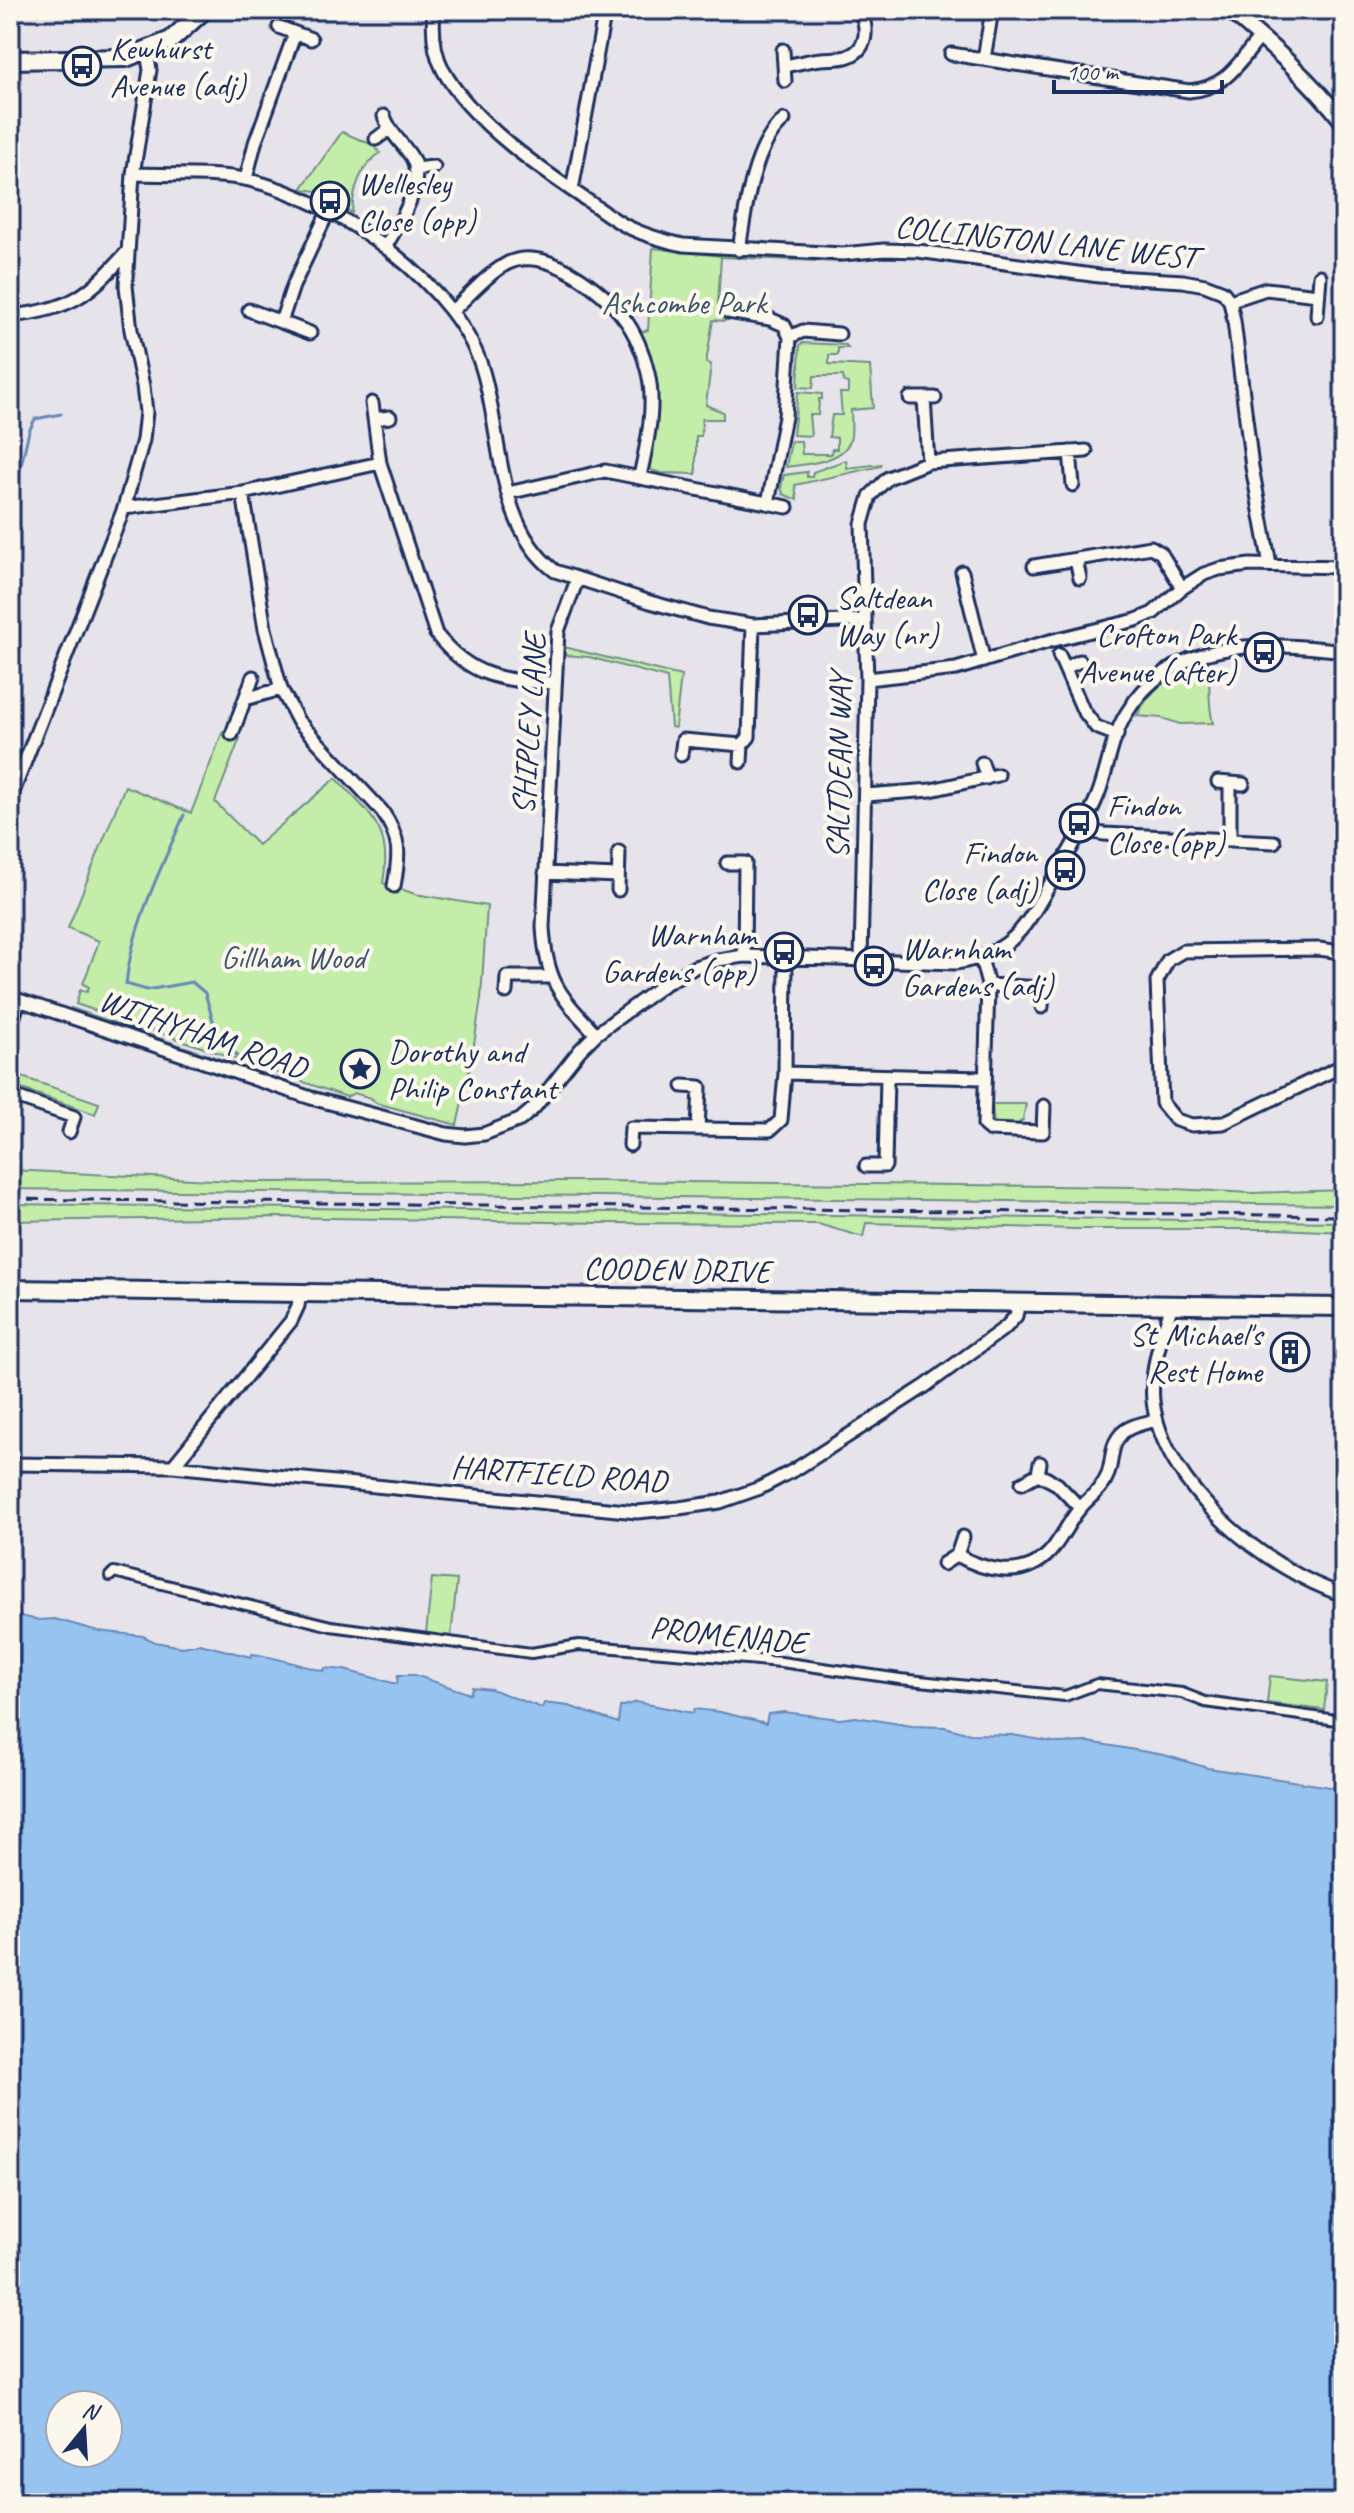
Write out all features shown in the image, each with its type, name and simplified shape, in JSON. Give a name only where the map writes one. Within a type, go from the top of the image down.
[{"type":"main road","points":[[10,60],[107,60],[147,52],[171,40],[204,10]]},
{"type":"main road","name":"COODEN DRIVE","points":[[10,1289],[1344,1307]]},
{"type":"street","name":"COLLINGTON LANE WEST","points":[[434,10],[434,50],[460,96],[482,120],[572,190],[627,227],[660,240],[739,250],[843,254],[918,251],[1099,276],[1183,281],[1214,287],[1223,292],[1230,301],[1252,467],[1270,565]]},
{"type":"street","points":[[572,190],[605,10]]},
{"type":"street","points":[[784,66],[854,54],[866,36],[866,25],[860,10]]},
{"type":"street","points":[[984,59],[992,10]]},
{"type":"street","points":[[1229,10],[1260,37],[1344,123]]},
{"type":"street","points":[[279,27],[311,39]]},
{"type":"street","points":[[246,179],[255,143],[295,33]]},
{"type":"street","points":[[951,54],[1189,91],[1207,90],[1225,79],[1260,37]]},
{"type":"street","points":[[783,50],[785,81]]},
{"type":"street","points":[[10,800],[124,508],[143,440],[146,412],[126,286],[133,174],[150,70],[147,52]]},
{"type":"street","points":[[384,116],[388,130],[413,160],[417,177],[404,216],[385,247]]},
{"type":"street","points":[[739,250],[753,181],[771,124],[784,120]]},
{"type":"street","points":[[376,139],[388,130]]},
{"type":"street","points":[[415,169],[434,167]]},
{"type":"street","points":[[133,174],[246,179],[282,189],[328,212],[414,269],[467,332],[484,373],[508,493],[519,526],[536,554],[555,571],[708,618],[753,625],[865,620]]},
{"type":"street","points":[[281,322],[293,286],[328,212]]},
{"type":"street","points":[[10,316],[51,311],[73,302],[100,282],[127,252]]},
{"type":"street","points":[[452,311],[499,270],[520,259],[542,259],[570,271],[599,293],[623,317],[641,349],[649,375],[652,403],[640,476]]},
{"type":"street","points":[[1317,316],[1320,276]]},
{"type":"street","points":[[1230,301],[1266,289],[1318,295]]},
{"type":"street","points":[[249,310],[310,333]]},
{"type":"street","points":[[728,312],[770,319],[784,325],[790,337],[785,417],[768,503]]},
{"type":"street","points":[[790,337],[803,331],[839,334]]},
{"type":"street","points":[[910,398],[929,398],[928,462]]},
{"type":"street","points":[[372,403],[380,463],[436,634],[451,652],[474,669],[494,678],[554,683]]},
{"type":"street","points":[[374,419],[390,417]]},
{"type":"street","name":"SALTDEAN WAY","points":[[861,961],[867,679],[862,524],[870,496],[888,478],[928,462],[1086,451]]},
{"type":"street","points":[[1070,452],[1073,485]]},
{"type":"street","points":[[124,508],[243,493],[380,463]]},
{"type":"street","points":[[508,493],[605,471],[787,507]]},
{"type":"street","points":[[243,493],[265,629],[281,689],[298,721],[382,811],[391,825],[399,856],[394,886]]},
{"type":"street","points":[[1034,566],[1151,547],[1161,553],[1182,588]]},
{"type":"street","points":[[1076,560],[1080,578]]},
{"type":"street","points":[[867,679],[926,674],[1136,620],[1153,613],[1204,574],[1219,569],[1270,565],[1344,567]]},
{"type":"street","points":[[978,583],[963,578],[984,661]]},
{"type":"street","name":"SHIPLEY LANE","points":[[577,580],[558,631],[543,927],[550,977],[560,994],[596,1034]]},
{"type":"street","points":[[741,762],[742,745],[749,737],[753,625]]},
{"type":"street","points":[[1044,1106],[1043,1132],[990,1130],[984,1125],[988,985],[981,958],[1014,939],[1035,911],[1082,830],[1099,793],[1124,717],[1137,697],[1153,679],[1179,662],[1208,651],[1251,647],[1344,651]]},
{"type":"street","points":[[1059,655],[1083,710],[1096,727],[1117,735]]},
{"type":"street","points":[[1065,668],[1080,661]]},
{"type":"street","points":[[232,734],[253,677]]},
{"type":"street","points":[[245,699],[281,689]]},
{"type":"street","points":[[681,755],[683,740],[742,745]]},
{"type":"street","points":[[866,795],[931,790],[992,777],[982,763]]},
{"type":"street","points":[[1230,783],[1230,840]]},
{"type":"street","points":[[1082,830],[1104,834],[1274,842]]},
{"type":"street","points":[[618,890],[619,852]]},
{"type":"street","points":[[727,863],[745,863],[744,956]]},
{"type":"street","points":[[545,873],[618,876]]},
{"type":"street","points":[[1344,957],[1334,951],[1319,949],[1183,951],[1168,960],[1157,981],[1162,1103],[1176,1120],[1192,1125],[1223,1123],[1344,1065]]},
{"type":"street","name":"WITHYHAM ROAD","points":[[15,998],[311,1098],[465,1136],[503,1129],[520,1120],[534,1108],[596,1034],[640,1000],[695,967],[744,956],[956,963],[981,958]]},
{"type":"street","points":[[630,1145],[631,1128],[770,1130],[781,1120],[785,1073],[786,958]]},
{"type":"street","points":[[506,992],[507,977],[550,977]]},
{"type":"street","points":[[988,985],[1043,988],[1042,1007]]},
{"type":"street","points":[[10,1029],[15,998]]},
{"type":"street","points":[[785,1073],[983,1078]]},
{"type":"street","points":[[866,1166],[885,1166],[887,1076]]},
{"type":"street","points":[[683,1086],[700,1087],[698,1129]]},
{"type":"street","points":[[10,1095],[74,1117],[69,1132]]},
{"type":"street","points":[[173,1466],[291,1321],[300,1293]]},
{"type":"street","name":"HARTFIELD ROAD","points":[[10,1464],[173,1466],[637,1512],[720,1502],[760,1488],[796,1469],[924,1387],[1006,1327],[1016,1316],[1019,1302]]},
{"type":"street","points":[[1172,1305],[1153,1376],[1156,1420],[1171,1454],[1189,1481],[1231,1529],[1277,1563],[1344,1595]]},
{"type":"street","points":[[957,1555],[977,1566],[1000,1571],[1019,1569],[1039,1561],[1049,1552],[1080,1508],[1097,1493],[1108,1474],[1111,1452],[1122,1433],[1156,1420]]},
{"type":"street","points":[[1022,1483],[1039,1468],[1080,1508]]},
{"type":"street","points":[[943,1564],[957,1555],[963,1537]]},
{"type":"street","name":"PROMENADE","points":[[110,1576],[114,1572],[331,1626],[531,1653],[579,1645],[781,1662],[900,1679],[1065,1696],[1097,1684],[1182,1693],[1205,1702],[1344,1721]]},
{"type":"green space","points":[[342,132],[373,145],[380,153],[367,165],[359,179],[352,213],[317,191],[301,189]]},
{"type":"green space","name":"Ashcombe Park","points":[[653,248],[720,256],[721,253],[840,259],[840,262],[721,257],[718,304],[728,306],[725,321],[713,320],[706,363],[711,364],[706,405],[723,412],[723,419],[702,419],[701,436],[696,436],[696,474],[661,473],[651,470],[648,463],[656,412],[641,332],[648,330]]},
{"type":"green space","points":[[800,345],[846,345],[848,348],[838,348],[838,355],[829,355],[829,364],[870,366],[873,408],[851,410],[851,436],[842,451],[815,463],[786,467],[791,441],[801,441],[802,454],[831,454],[832,449],[837,449],[837,438],[829,437],[832,415],[842,415],[840,393],[848,393],[848,383],[844,382],[843,376],[814,376],[813,388],[798,387]]},
{"type":"green space","points":[[798,392],[822,394],[818,415],[809,415],[811,436],[793,435]]},
{"type":"green space","points":[[846,460],[847,468],[881,466],[795,485],[797,500],[783,494],[784,475],[807,472],[807,477],[812,477],[813,472]]},
{"type":"green space","points":[[564,647],[681,676],[675,728],[671,727],[667,678],[589,657],[565,655]]},
{"type":"green space","points":[[1208,661],[1213,723],[1180,724],[1162,718],[1137,716],[1150,696],[1166,681]]},
{"type":"green space","name":"Gillham Wood","points":[[223,731],[240,738],[215,802],[258,845],[336,778],[368,813],[381,835],[385,849],[383,883],[415,894],[487,906],[481,998],[457,1125],[376,1103],[371,1098],[354,1093],[347,1097],[76,1004],[80,990],[87,992],[89,987],[83,984],[99,941],[68,928],[125,786],[191,813]]},
{"type":"green space","points":[[71,1008],[344,1100],[307,1092],[71,1012]]},
{"type":"green space","points":[[10,1073],[99,1103],[95,1114],[10,1085]]},
{"type":"green space","points":[[992,1104],[1026,1104],[1023,1120],[1014,1127],[994,1124]]},
{"type":"green space","points":[[10,1170],[253,1182],[602,1181],[1136,1187],[1252,1193],[1344,1190],[1344,1205],[10,1189]]},
{"type":"green space","points":[[10,1204],[1344,1222],[1344,1232],[866,1223],[863,1237],[818,1224],[279,1217],[10,1221]]},
{"type":"green space","points":[[432,1578],[457,1580],[451,1637],[426,1633]]},
{"type":"green space","points":[[1270,1676],[1327,1682],[1324,1710],[1267,1703]]},
{"type":"water","points":[[10,1614],[39,1620],[55,1619],[98,1631],[143,1636],[155,1642],[182,1647],[200,1644],[324,1671],[325,1668],[344,1670],[397,1684],[398,1675],[415,1675],[470,1694],[472,1687],[491,1689],[542,1708],[544,1703],[569,1706],[618,1723],[620,1707],[636,1702],[693,1713],[694,1709],[720,1712],[766,1723],[768,1714],[784,1712],[839,1719],[856,1717],[912,1726],[945,1727],[970,1734],[1012,1735],[1059,1743],[1089,1742],[1164,1755],[1208,1768],[1344,1789],[1344,2503],[10,2503]]},
{"type":"waterway","points":[[12,504],[29,431],[35,419],[61,414]]},
{"type":"waterway","points":[[184,815],[141,919],[126,984],[147,990],[192,982],[205,993],[214,1024],[238,1057]]},
{"type":"railway","points":[[10,1199],[1344,1216]]},
{"type":"place","name":"Kewhurst Avenue (adj)","points":[[82,66]]},
{"type":"place","name":"Wellesley Close (opp)","points":[[330,201]]},
{"type":"place","name":"Saltdean Way (nr)","points":[[808,615]]},
{"type":"place","name":"Crofton Park Avenue (after)","points":[[1264,652]]},
{"type":"place","name":"Findon Close (opp)","points":[[1079,823]]},
{"type":"place","name":"Findon Close (adj)","points":[[1065,870]]},
{"type":"place","name":"Warnham Gardens (opp)","points":[[784,952]]},
{"type":"place","name":"Warnham Gardens (adj)","points":[[874,966]]},
{"type":"place","name":"Dorothy and Philip Constant","points":[[360,1069]]},
{"type":"place","name":"St Michael's Rest Home","points":[[1290,1352]]}]
